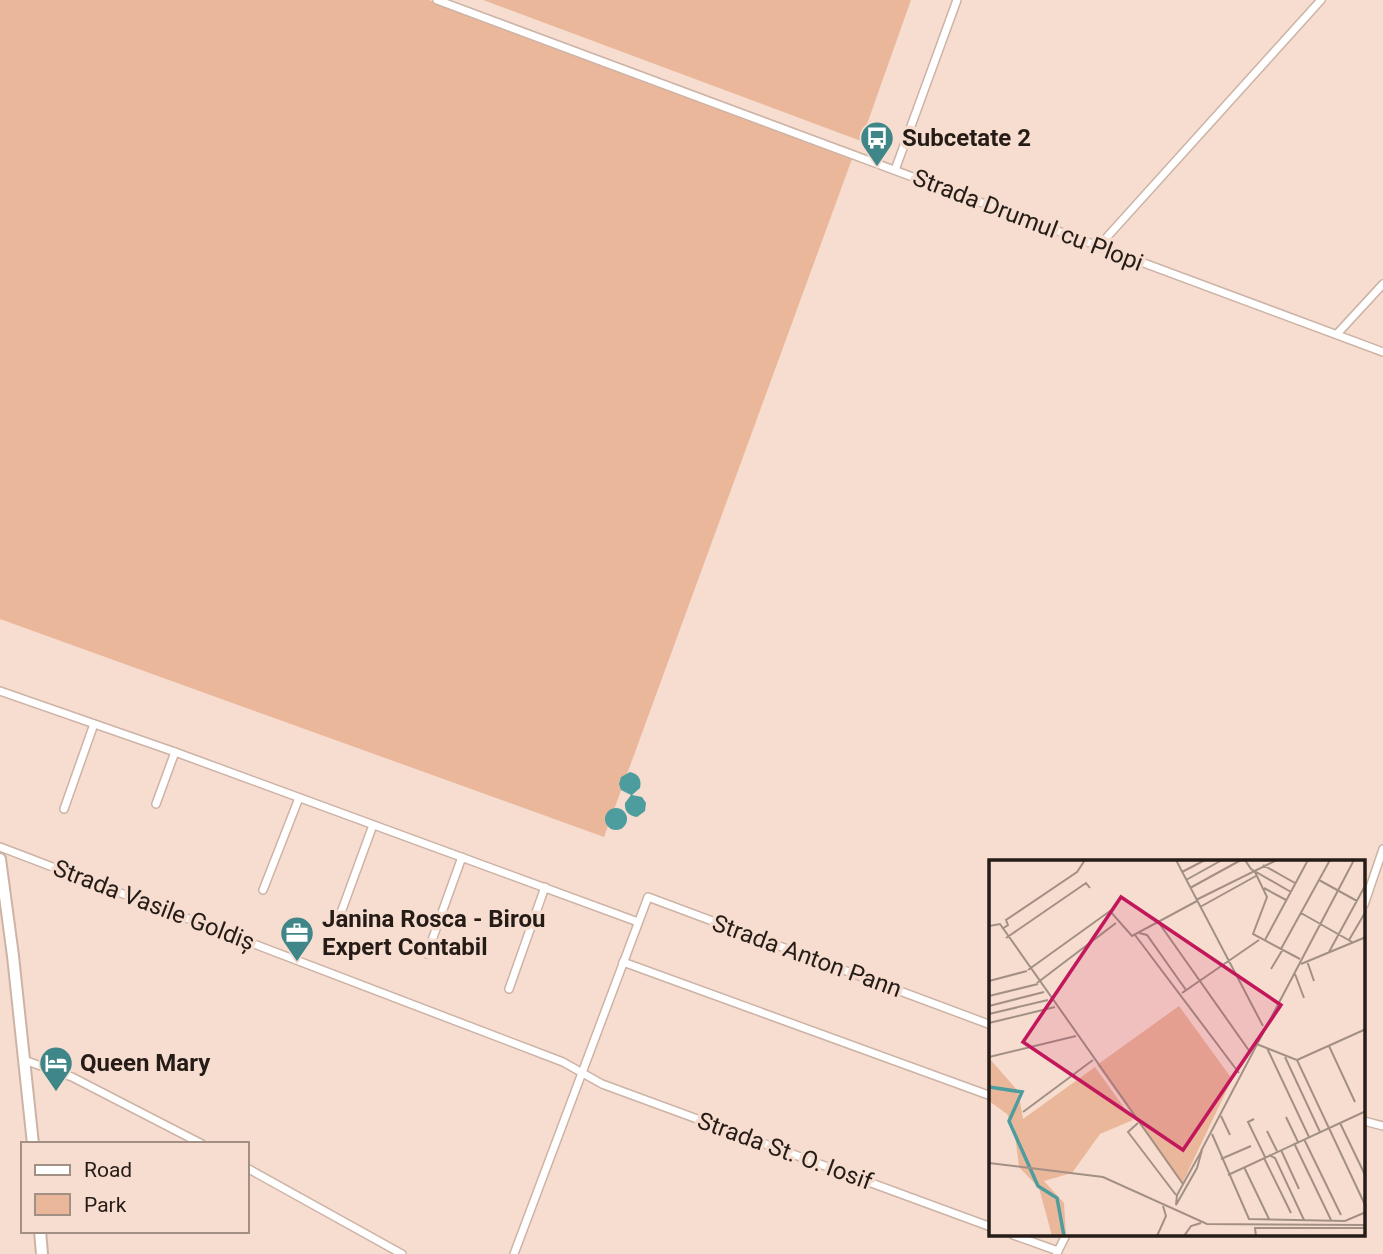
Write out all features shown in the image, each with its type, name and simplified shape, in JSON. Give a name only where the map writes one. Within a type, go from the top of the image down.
[{"type":"main road","points":[[0,859],[4,918],[33,1142]]},
{"type":"main road","points":[[40,1233],[42,1254]]},
{"type":"street","name":"Strada Drumul cu Plopi","points":[[437,0],[1383,352]]},
{"type":"street","points":[[895,170],[957,0]]},
{"type":"street","points":[[1098,247],[1321,0]]},
{"type":"street","points":[[1338,334],[1383,284]]},
{"type":"street","points":[[0,691],[175,752],[638,922],[514,1254]]},
{"type":"street","points":[[64,809],[94,724]]},
{"type":"street","points":[[156,804],[175,752]]},
{"type":"street","points":[[263,890],[299,798]]},
{"type":"street","points":[[339,918],[373,825]]},
{"type":"street","name":"Strada Vasile Goldiș","points":[[0,847],[563,1062],[581,1073]]},
{"type":"street","points":[[1366,899],[1383,849]]},
{"type":"street","points":[[427,954],[462,857]]},
{"type":"street","points":[[509,989],[545,887]]},
{"type":"street","name":"Strada Anton Pann","points":[[638,922],[648,897],[989,1024]]},
{"type":"street","points":[[623,962],[989,1095]]},
{"type":"street","points":[[24,1060],[72,1077],[198,1142]]},
{"type":"street","name":"Strada St. O. Iosif","points":[[581,1073],[602,1084],[989,1226]]},
{"type":"street","points":[[1366,1122],[1383,1126]]},
{"type":"street","points":[[248,1169],[401,1254]]},
{"type":"street","points":[[1016,1236],[1057,1252],[1065,1236]]},
{"type":"green space","points":[[0,0],[429,0],[852,159],[604,837],[0,619]]},
{"type":"green space","points":[[483,0],[911,0],[861,141]]},
{"type":"water","points":[[630,772],[638,776],[641,782],[640,788],[632,795],[642,797],[646,803],[645,811],[637,817],[626,811],[625,803],[631,795],[621,790],[619,784],[621,777]]},
{"type":"water","points":[[616,808],[624,811],[627,819],[624,827],[616,830],[608,827],[605,819],[608,811]]},
{"type":"place","name":"Subcetate 2","points":[[877,168]]},
{"type":"place","name":"Janina Rosca - Birou Expert Contabil","points":[[297,963]]},
{"type":"place","name":"Queen Mary","points":[[56,1093]]}]
